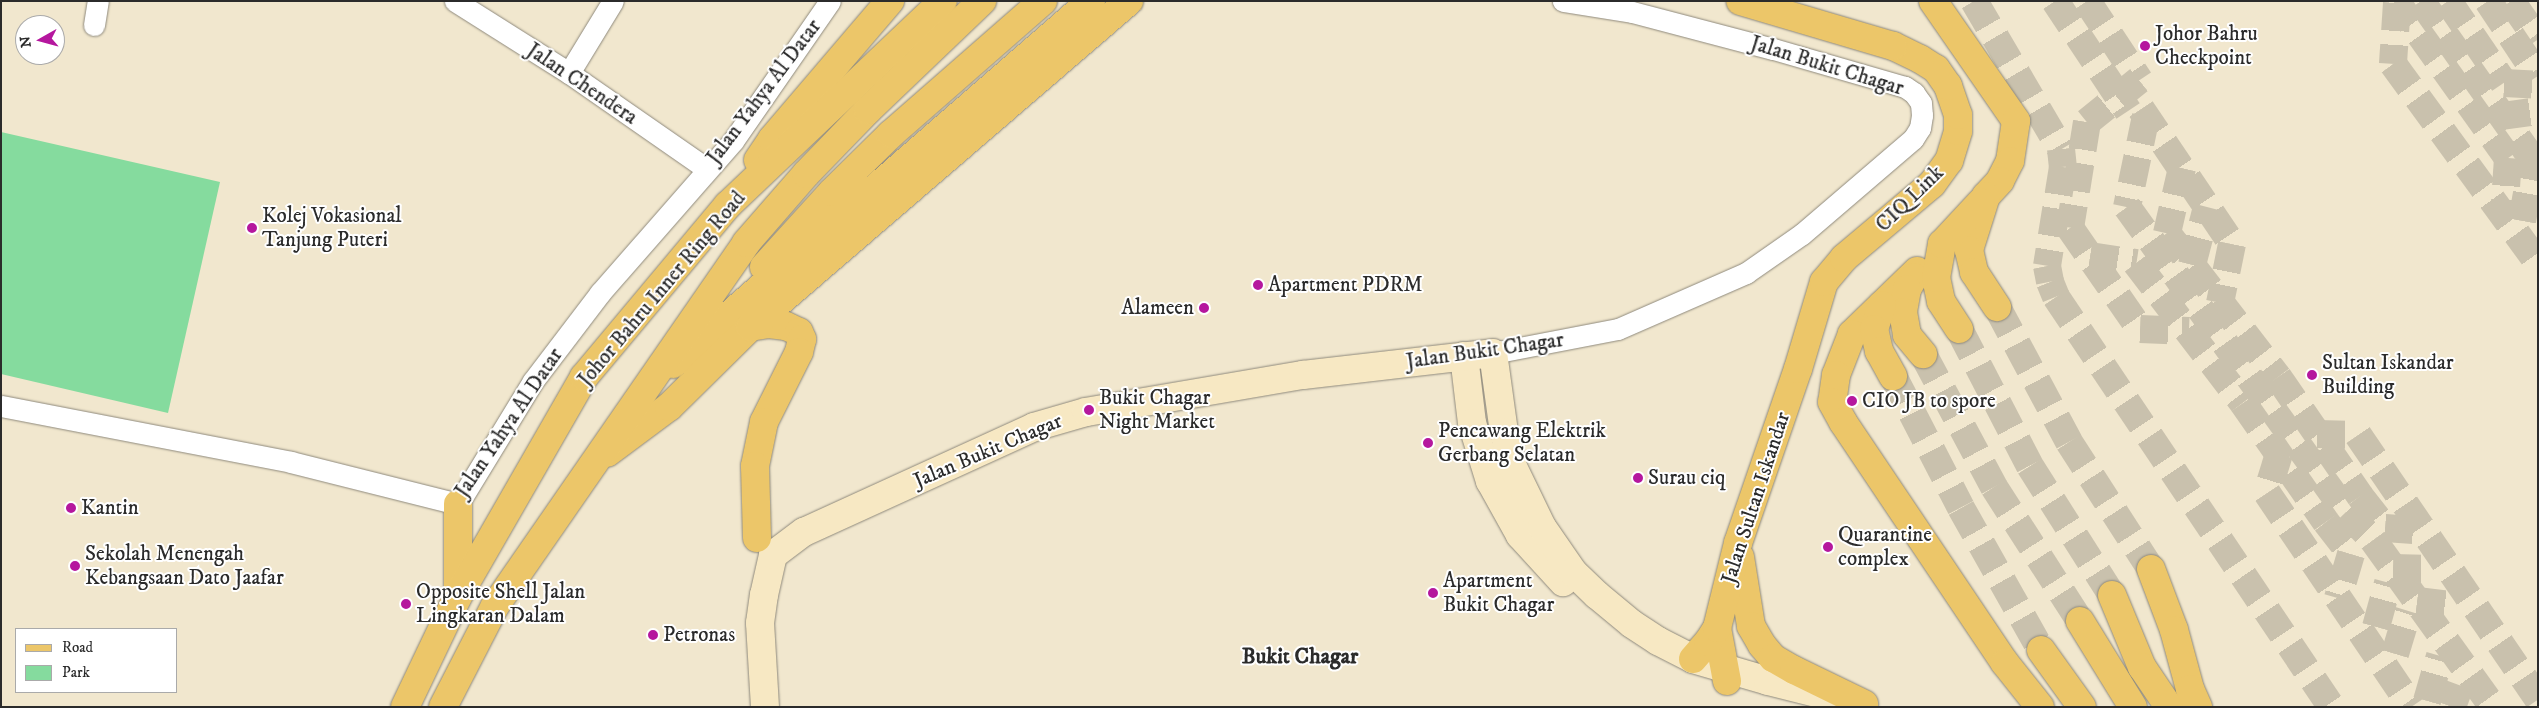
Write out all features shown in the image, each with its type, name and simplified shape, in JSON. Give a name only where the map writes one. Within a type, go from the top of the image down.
[{"type":"main road","points":[[728,205],[772,139],[890,1]]},
{"type":"main road","name":"Johor Bahru Inner Ring Road","points":[[405,707],[457,598],[584,377],[728,205],[943,1]]},
{"type":"main road","name":"Johor Bahru Inner Ring Road","points":[[443,707],[495,606],[590,465],[746,243],[806,174],[868,110],[982,1]]},
{"type":"main road","points":[[709,334],[774,255],[884,140],[1043,1]]},
{"type":"main road","points":[[647,385],[709,334],[1091,1]]},
{"type":"main road","points":[[590,465],[643,428],[669,406],[750,327],[1129,1]]},
{"type":"main road","name":"CIQ Link","points":[[1740,1],[1805,11],[1893,46],[1936,69],[1948,86],[1958,114],[1958,131],[1949,161],[1932,184],[1844,258],[1824,282],[1798,369]]},
{"type":"main road","points":[[1933,1],[2016,121],[2010,161],[2000,181],[1917,271],[1852,334],[1836,375],[1832,402],[1843,422],[2004,663],[2040,707]]},
{"type":"main road","points":[[1986,196],[1970,250],[1974,272],[1997,308]]},
{"type":"main road","points":[[1942,244],[1936,278],[1941,301],[1959,329]]},
{"type":"main road","points":[[1917,271],[1907,289],[1902,312],[1907,335],[1923,354]]},
{"type":"main road","points":[[1882,305],[1874,329],[1879,351],[1893,376]]},
{"type":"main road","points":[[750,327],[769,324],[786,326],[799,332],[802,339],[800,352],[764,422],[755,466],[757,538]]},
{"type":"main road","points":[[1493,353],[1504,432],[1513,467],[1542,527],[1558,552],[1598,595],[1632,624],[1658,641],[1726,674],[1816,707]]},
{"type":"main road","name":"Jalan Bukit Chagar","points":[[765,707],[760,623],[764,594],[773,555],[804,532],[1034,427],[1086,412],[1303,375],[1493,353]]},
{"type":"main road","points":[[1464,356],[1472,423],[1480,454],[1490,481],[1529,546],[1595,615],[1689,668],[1768,681],[1867,706]]},
{"type":"main road","name":"Jalan Sultan Iskandar","points":[[1693,659],[1717,628],[1738,544],[1798,369]]},
{"type":"main road","points":[[457,598],[458,504]]},
{"type":"main road","points":[[1738,544],[1752,626],[1762,645],[1773,658],[1867,706]]},
{"type":"main road","points":[[2151,569],[2174,630],[2190,688],[2198,707]]},
{"type":"main road","points":[[2112,595],[2142,667],[2169,707]]},
{"type":"main road","points":[[2080,621],[2133,707]]},
{"type":"main road","name":"Jalan Sultan Iskandar","points":[[1717,628],[1726,674]]},
{"type":"main road","points":[[2041,650],[2082,707]]},
{"type":"street","points":[[94,25],[98,1]]},
{"type":"street","name":"Jalan Chendera","points":[[455,1],[569,73],[707,169]]},
{"type":"street","points":[[569,73],[613,1]]},
{"type":"street","name":"Jalan Yahya Al Datar","points":[[1,406],[291,462],[458,504],[534,381],[600,293],[733,141],[830,1]]},
{"type":"street","name":"Jalan Bukit Chagar","points":[[1493,353],[1618,329],[1746,273],[1802,234],[1913,139],[1920,128],[1921,103],[1914,93],[1905,87],[1774,49],[1632,12],[1563,1]]},
{"type":"green space","points":[[1,132],[220,182],[168,413],[1,374]]},
{"type":"tunnel","points":[[1974,1],[2061,149],[2063,167],[2047,266],[2050,282],[2056,297],[2331,707]]},
{"type":"tunnel","points":[[2055,1],[2128,111]]},
{"type":"tunnel","points":[[2087,1],[2139,80],[2087,122],[2070,228],[2140,329],[2189,331]]},
{"type":"tunnel","points":[[2396,1],[2508,158],[2504,217]]},
{"type":"tunnel","points":[[2421,1],[2538,167]]},
{"type":"tunnel","points":[[2448,1],[2504,83],[2538,85]]},
{"type":"tunnel","points":[[2488,1],[2538,76]]},
{"type":"tunnel","points":[[2511,1],[2538,40]]},
{"type":"tunnel","points":[[2397,3],[2393,64],[2538,263]]},
{"type":"tunnel","points":[[2141,109],[2232,244],[2220,303]]},
{"type":"tunnel","points":[[2502,116],[2538,111]]},
{"type":"tunnel","points":[[2146,116],[2127,207],[2346,512],[2373,540],[2493,707]]},
{"type":"tunnel","points":[[2522,221],[2533,160],[2538,159]]},
{"type":"tunnel","points":[[2182,168],[2167,233],[2278,377],[2360,496],[2385,528],[2424,531]]},
{"type":"tunnel","points":[[2192,265],[2207,207]]},
{"type":"tunnel","points":[[2090,256],[2136,263],[2243,403],[2326,522],[2351,554],[2338,598]]},
{"type":"tunnel","points":[[1997,307],[2069,442],[2151,569]]},
{"type":"tunnel","points":[[1959,329],[2030,466],[2112,595]]},
{"type":"tunnel","points":[[1923,354],[1994,487],[2080,621]]},
{"type":"tunnel","points":[[1893,376],[1961,508],[2041,650]]},
{"type":"tunnel","points":[[2317,434],[2358,435],[2538,699]]},
{"type":"tunnel","points":[[2279,454],[2267,493],[2412,707]]},
{"type":"tunnel","points":[[2393,568],[2433,569]]},
{"type":"tunnel","points":[[2376,627],[2388,583]]},
{"type":"tunnel","points":[[2417,601],[2458,606]]},
{"type":"tunnel","points":[[2395,654],[2408,611]]},
{"type":"tunnel","points":[[2427,701],[2440,656]]},
{"type":"tunnel","points":[[2452,707],[2460,685]]},
{"type":"place","name":"Johor Bahru Checkpoint","points":[[2145,46]]},
{"type":"place","name":"Kolej Vokasional Tanjung Puteri","points":[[252,228]]},
{"type":"place","name":"Apartment PDRM","points":[[1258,285]]},
{"type":"place","name":"Alameen","points":[[1204,308]]},
{"type":"place","name":"Sultan Iskandar Building","points":[[2312,375]]},
{"type":"place","name":"CIO JB to spore","points":[[1852,401]]},
{"type":"place","name":"Bukit Chagar Night Market","points":[[1089,410]]},
{"type":"place","name":"Pencawang Elektrik Gerbang Selatan","points":[[1428,443]]},
{"type":"place","name":"Surau ciq","points":[[1638,478]]},
{"type":"place","name":"Kantin","points":[[71,508]]},
{"type":"place","name":"Quarantine complex","points":[[1828,547]]},
{"type":"place","name":"Sekolah Menengah Kebangsaan Dato Jaafar","points":[[75,566]]},
{"type":"place","name":"Apartment Bukit Chagar","points":[[1433,593]]},
{"type":"place","name":"Opposite Shell Jalan Lingkaran Dalam","points":[[406,604]]},
{"type":"place","name":"Petronas","points":[[653,635]]},
{"type":"district","name":"Bukit Chagar","points":[[1300,657]]}]
